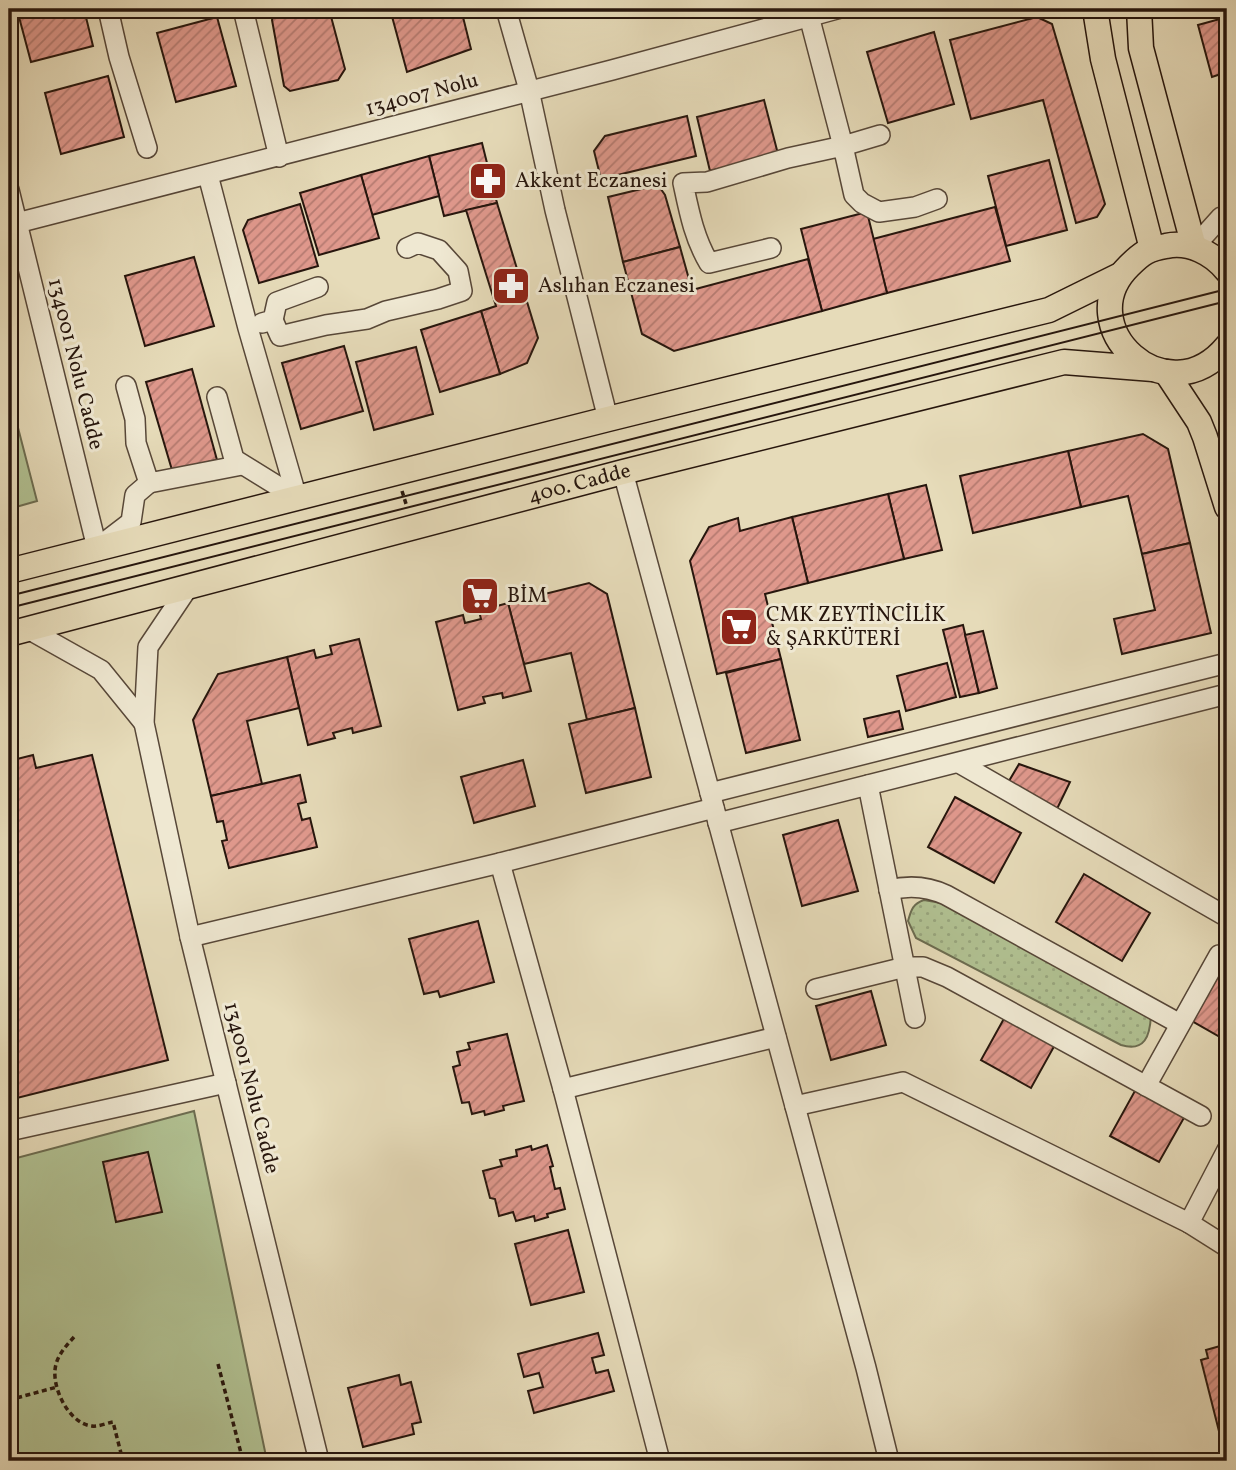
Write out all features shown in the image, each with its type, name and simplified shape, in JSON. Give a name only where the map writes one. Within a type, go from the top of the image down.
[{"type":"main road","points":[[1095,9],[1103,59],[1152,248]]},
{"type":"main road","points":[[1139,9],[1140,48],[1194,247]]},
{"type":"main road","points":[[9,571],[1049,310],[1120,275],[1152,248],[1173,244],[1194,247],[1212,256],[1227,271]]},
{"type":"main road","points":[[1120,275],[1113,292],[1111,311],[1114,329],[1123,347],[1130,354],[1160,371],[1199,422],[1227,507]]},
{"type":"main road","name":"400. Cadde","points":[[18,632],[623,472],[1064,362],[1185,372],[1203,366],[1219,356],[1227,346]]},
{"type":"street","points":[[108,9],[119,57],[147,148]]},
{"type":"street","points":[[243,9],[279,156]]},
{"type":"street","points":[[506,9],[530,90],[555,209],[608,419]]},
{"type":"street","name":"134007 Nolu","points":[[17,223],[612,70],[837,9]]},
{"type":"street","points":[[809,16],[854,195],[879,212],[915,207],[937,199]]},
{"type":"street","points":[[771,248],[709,263],[699,247],[683,183],[707,182],[880,135]]},
{"type":"street","points":[[208,175],[297,498]]},
{"type":"street","name":"134001 Nolu Cadde","points":[[9,190],[97,548]]},
{"type":"street","points":[[1194,247],[1221,217],[1227,216]]},
{"type":"street","points":[[318,287],[277,302],[273,320],[280,336],[367,319],[386,311],[462,291],[458,271],[439,250],[418,243],[407,248]]},
{"type":"street","points":[[248,328],[273,320]]},
{"type":"street","points":[[126,386],[135,419],[136,443],[149,483]]},
{"type":"street","points":[[217,397],[234,459],[297,498]]},
{"type":"street","points":[[97,548],[131,522],[135,495],[149,483],[242,465]]},
{"type":"street","points":[[623,472],[795,1106],[884,1460]]},
{"type":"street","name":"134001 Nolu Cadde","points":[[189,586],[148,647],[144,723],[190,937],[319,1461]]},
{"type":"street","name":"134001 Nolu Cadde","points":[[18,632],[101,670],[144,723]]},
{"type":"street","points":[[190,937],[500,863],[714,808],[1227,663]]},
{"type":"street","points":[[714,808],[867,785],[1227,694]]},
{"type":"street","points":[[960,763],[1227,917]]},
{"type":"street","points":[[867,785],[915,1018]]},
{"type":"street","points":[[500,863],[564,1089],[660,1461]]},
{"type":"street","points":[[889,890],[918,887],[946,895],[1180,1024]]},
{"type":"street","points":[[1146,1086],[1219,956]]},
{"type":"street","points":[[816,989],[905,967],[923,967],[947,977],[1201,1116]]},
{"type":"street","points":[[564,1089],[776,1037]]},
{"type":"street","points":[[795,1106],[904,1082],[1189,1223],[1227,1247]]},
{"type":"street","points":[[9,1130],[226,1083]]},
{"type":"street","points":[[1189,1223],[1227,1150]]},
{"type":"path","points":[[397,472],[412,528]]},
{"type":"path","points":[[74,1337],[62,1351],[55,1370],[61,1402],[82,1423],[93,1426],[113,1422],[123,1461]]},
{"type":"path","points":[[218,1364],[243,1461]]},
{"type":"path","points":[[9,1400],[57,1387]]},
{"type":"green space","points":[[9,393],[37,501],[9,509]]},
{"type":"green space","points":[[924,900],[941,903],[1151,1015],[1145,1040],[1136,1046],[1121,1045],[916,938],[908,921],[914,906]]},
{"type":"green space","points":[[194,1111],[267,1461],[9,1461],[9,1160]]},
{"type":"building","points":[[52,9],[84,9],[93,46],[31,62],[19,17]]},
{"type":"building","points":[[329,9],[345,69],[338,80],[290,91],[284,86],[272,20],[275,11]]},
{"type":"building","points":[[390,9],[461,9],[471,49],[407,72]]},
{"type":"building","points":[[217,17],[236,86],[176,102],[157,33]]},
{"type":"building","points":[[1037,17],[1052,24],[1105,204],[1097,217],[1076,223],[1043,100],[971,119],[950,40]]},
{"type":"building","points":[[1227,17],[1227,72],[1212,77],[1198,25]]},
{"type":"building","points":[[934,32],[954,104],[888,123],[867,52]]},
{"type":"building","points":[[108,76],[124,137],[61,154],[45,93]]},
{"type":"building","points":[[764,100],[778,154],[710,171],[697,117]]},
{"type":"building","points":[[687,116],[696,156],[601,179],[594,151],[605,136]]},
{"type":"building","points":[[482,143],[497,203],[444,216],[429,156]]},
{"type":"building","points":[[429,156],[439,196],[372,215],[361,175]]},
{"type":"building","points":[[1049,160],[1067,230],[1006,246],[988,176]]},
{"type":"building","points":[[361,175],[379,238],[319,255],[300,193]]},
{"type":"building","points":[[658,185],[665,195],[680,247],[623,262],[608,197]]},
{"type":"building","points":[[497,203],[538,338],[527,363],[500,374],[481,311],[496,306],[466,210]]},
{"type":"building","points":[[300,204],[318,266],[259,283],[243,230],[248,220]]},
{"type":"building","points":[[995,207],[1010,261],[887,293],[873,239]]},
{"type":"building","points":[[867,212],[887,293],[822,311],[801,229]]},
{"type":"building","points":[[680,247],[692,290],[808,259],[822,311],[674,351],[642,334],[623,262]]},
{"type":"building","points":[[194,257],[214,326],[145,346],[125,276]]},
{"type":"building","points":[[481,311],[500,374],[440,392],[421,330]]},
{"type":"building","points":[[344,346],[363,411],[301,429],[282,363]]},
{"type":"building","points":[[416,347],[433,414],[374,430],[356,362]]},
{"type":"building","points":[[192,369],[217,460],[172,470],[146,382]]},
{"type":"building","points":[[1143,434],[1168,449],[1190,543],[1142,554],[1128,496],[1081,507],[1068,451]]},
{"type":"building","points":[[1068,451],[1081,507],[973,533],[960,476]]},
{"type":"building","points":[[926,485],[942,550],[904,559],[888,494]]},
{"type":"building","points":[[888,494],[904,559],[808,583],[792,517]]},
{"type":"building","name":"CMK ZEYTİNCİLİK & ŞARKÜTERİ","points":[[792,517],[808,583],[765,594],[781,659],[717,674],[690,561],[709,527],[738,518],[740,531]]},
{"type":"building","points":[[1190,543],[1211,633],[1122,654],[1114,619],[1155,610],[1142,554]]},
{"type":"building","points":[[589,583],[607,594],[635,708],[587,720],[571,653],[524,664],[508,603]]},
{"type":"building","points":[[508,603],[531,691],[503,698],[502,693],[483,697],[485,703],[458,710],[436,622],[463,615],[465,623],[481,619],[479,611]]},
{"type":"building","points":[[963,625],[979,693],[960,697],[943,630]]},
{"type":"building","points":[[983,631],[997,688],[979,693],[965,635]]},
{"type":"building","points":[[359,639],[381,726],[353,733],[352,728],[333,733],[335,738],[308,745],[287,657],[314,650],[316,658],[332,654],[330,646]]},
{"type":"building","points":[[287,657],[299,708],[247,721],[262,784],[211,796],[193,720],[218,674]]},
{"type":"building","points":[[781,659],[800,740],[746,753],[726,673]]},
{"type":"building","points":[[947,663],[956,697],[906,711],[897,676]]},
{"type":"building","points":[[635,708],[651,777],[586,793],[569,724]]},
{"type":"building","points":[[899,711],[903,729],[868,737],[864,719]]},
{"type":"building","points":[[33,755],[36,768],[92,755],[168,1060],[9,1100],[9,761]]},
{"type":"building","points":[[523,760],[535,806],[474,823],[461,777]]},
{"type":"building","points":[[1019,764],[1070,782],[1055,813],[1009,781]]},
{"type":"building","points":[[300,775],[306,802],[298,804],[302,820],[310,818],[317,847],[229,868],[222,841],[227,840],[223,821],[217,822],[211,796]]},
{"type":"building","points":[[955,797],[1021,833],[994,883],[928,847]]},
{"type":"building","points":[[838,820],[858,891],[802,906],[783,835]]},
{"type":"building","points":[[1084,874],[1150,913],[1122,961],[1056,922]]},
{"type":"building","points":[[478,921],[494,982],[440,997],[438,991],[424,994],[409,939]]},
{"type":"building","points":[[1227,958],[1227,1041],[1192,1021]]},
{"type":"building","points":[[871,991],[886,1045],[831,1060],[816,1006]]},
{"type":"building","points":[[1006,1015],[1056,1043],[1031,1088],[981,1060]]},
{"type":"building","points":[[507,1034],[524,1101],[503,1106],[504,1110],[485,1115],[484,1111],[472,1114],[469,1102],[462,1103],[453,1067],[460,1065],[457,1052],[470,1049],[468,1043]]},
{"type":"building","points":[[1136,1089],[1185,1116],[1159,1162],[1110,1136]]},
{"type":"building","points":[[547,1145],[553,1166],[550,1167],[555,1189],[560,1188],[565,1209],[535,1221],[534,1216],[516,1221],[513,1212],[499,1216],[495,1199],[490,1198],[483,1171],[502,1166],[500,1160],[517,1156],[516,1150],[531,1146],[532,1150]]},
{"type":"building","points":[[148,1152],[162,1212],[116,1222],[103,1162]]},
{"type":"building","points":[[568,1230],[584,1292],[531,1305],[515,1244]]},
{"type":"building","points":[[598,1333],[604,1355],[592,1358],[596,1373],[608,1370],[614,1391],[534,1413],[528,1391],[543,1387],[539,1373],[524,1377],[518,1354]]},
{"type":"building","points":[[1227,1344],[1226,1459],[1201,1360],[1208,1358],[1206,1350]]},
{"type":"building","points":[[399,1375],[401,1385],[411,1382],[421,1422],[412,1424],[414,1434],[363,1447],[348,1388]]},
{"type":"tram line","points":[[9,596],[1227,289]]},
{"type":"tram line","points":[[9,608],[1227,301]]},
{"type":"place","name":"Akkent Eczanesi","points":[[488,181]]},
{"type":"place","name":"Aslıhan Eczanesi","points":[[511,286]]},
{"type":"place","name":"BİM","points":[[480,596]]},
{"type":"place","name":"CMK ZEYTİNCİLİK & ŞARKÜTERİ","points":[[739,627]]}]
